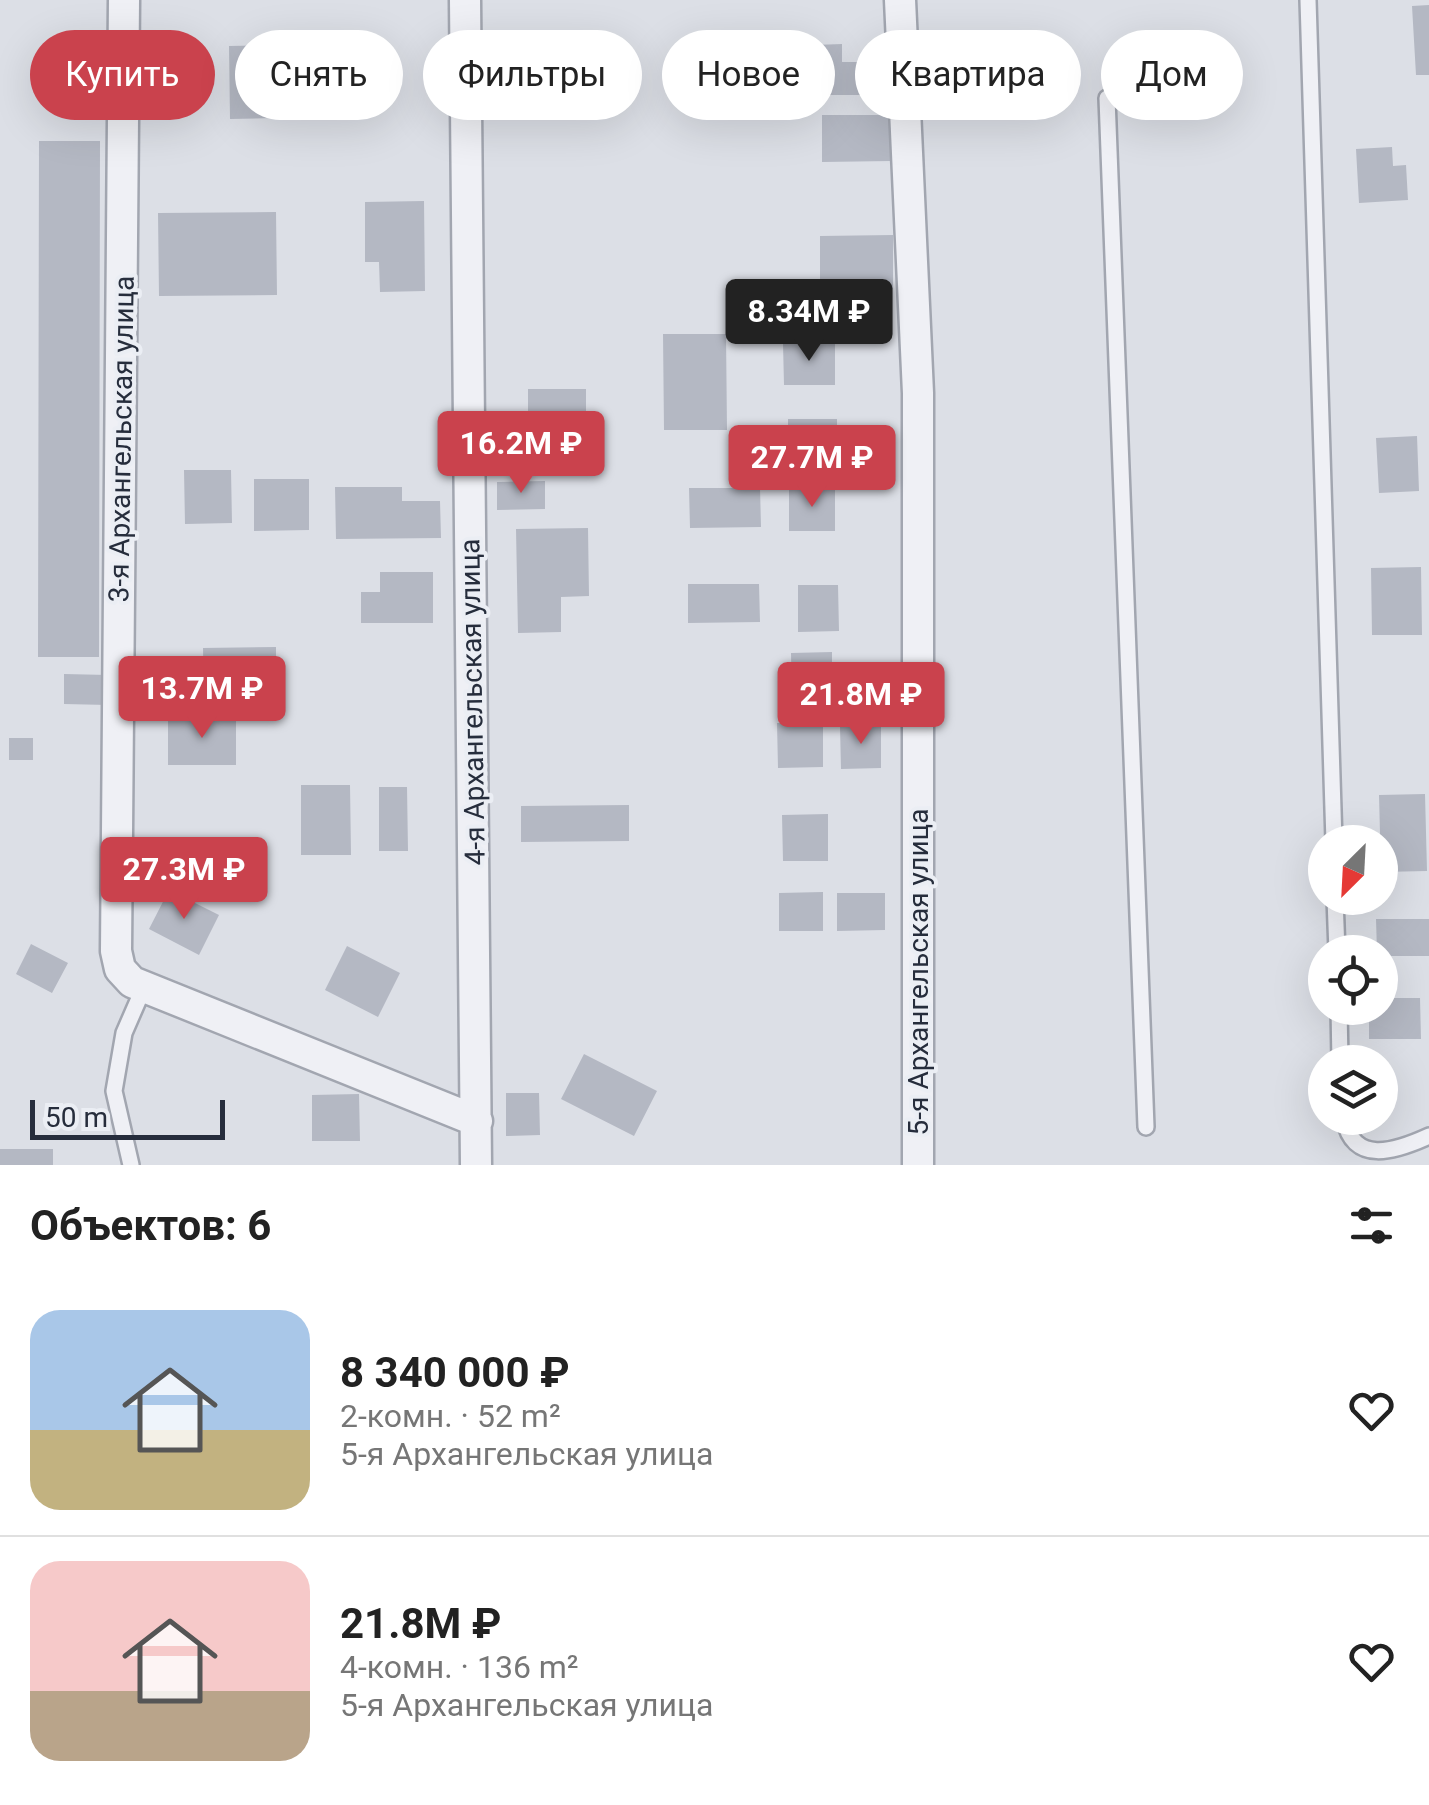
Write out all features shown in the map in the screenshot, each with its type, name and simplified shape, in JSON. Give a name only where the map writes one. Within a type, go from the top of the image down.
[{"type":"street","name":"3-я Архангельская улица","points":[[124,0],[116,951],[120,969],[132,982],[144,987]]},
{"type":"street","name":"4-я Архангельская улица","points":[[465,0],[476,1165]]},
{"type":"street","name":"5-я Архангельская улица","points":[[900,0],[918,392],[918,1165]]},
{"type":"street","points":[[144,987],[477,1121]]},
{"type":"lane","points":[[1308,0],[1333,825]]},
{"type":"lane","points":[[1108,120],[1146,1126]]},
{"type":"lane","points":[[131,1165],[114,1091],[124,1033],[144,987]]},
{"type":"lane","points":[[1348,1135],[1357,1147],[1370,1153],[1386,1152],[1429,1136]]},
{"type":"building","points":[[1429,5],[1429,75],[1416,75],[1412,6]]},
{"type":"building","points":[[835,44],[842,44],[842,62],[855,62],[855,95],[835,95]]},
{"type":"building","points":[[229,46],[235,46],[235,119],[230,119]]},
{"type":"building","points":[[855,115],[855,120],[891,120],[891,161],[822,162],[822,120]]},
{"type":"building","points":[[39,141],[100,141],[99,657],[38,657]]},
{"type":"building","points":[[1392,147],[1393,166],[1406,165],[1408,200],[1359,203],[1356,149]]},
{"type":"building","points":[[424,201],[425,291],[380,292],[379,262],[365,262],[365,202]]},
{"type":"building","points":[[276,212],[277,295],[159,296],[158,213]]},
{"type":"building","points":[[893,235],[893,289],[820,290],[820,236]]},
{"type":"building","points":[[663,334],[726,334],[727,430],[664,430]]},
{"type":"building","points":[[783,343],[835,343],[835,385],[784,385]]},
{"type":"building","points":[[528,389],[586,389],[586,448],[528,449]]},
{"type":"building","points":[[788,419],[837,419],[837,462],[788,463]]},
{"type":"building","points":[[1417,436],[1419,491],[1379,493],[1376,438]]},
{"type":"building","points":[[184,470],[231,470],[232,523],[185,524]]},
{"type":"building","points":[[254,479],[309,479],[309,530],[254,531]]},
{"type":"building","points":[[545,481],[545,509],[497,510],[497,482]]},
{"type":"building","points":[[335,487],[402,487],[402,501],[440,501],[441,538],[336,539]]},
{"type":"building","points":[[689,488],[760,488],[761,527],[690,528]]},
{"type":"building","points":[[789,490],[835,490],[835,531],[789,531]]},
{"type":"building","points":[[588,528],[589,596],[561,597],[561,632],[518,633],[516,529]]},
{"type":"building","points":[[1421,567],[1422,635],[1372,635],[1371,568]]},
{"type":"building","points":[[380,572],[433,572],[433,623],[361,623],[361,592],[380,592]]},
{"type":"building","points":[[688,584],[759,584],[760,622],[688,623]]},
{"type":"building","points":[[798,585],[838,585],[839,631],[798,632]]},
{"type":"building","points":[[276,647],[276,696],[204,697],[203,648]]},
{"type":"building","points":[[832,652],[832,701],[792,702],[791,653]]},
{"type":"building","points":[[64,674],[108,675],[108,705],[64,704]]},
{"type":"building","points":[[236,716],[236,765],[168,765],[168,717]]},
{"type":"building","points":[[777,723],[823,723],[823,767],[778,768]]},
{"type":"building","points":[[881,725],[881,768],[841,769],[840,726]]},
{"type":"building","points":[[9,738],[33,738],[33,760],[9,760]]},
{"type":"building","points":[[301,785],[350,785],[351,855],[301,855]]},
{"type":"building","points":[[379,787],[407,787],[408,851],[379,851]]},
{"type":"building","points":[[1425,794],[1427,871],[1398,872],[1398,825],[1380,825],[1379,795]]},
{"type":"building","points":[[629,805],[629,841],[521,842],[521,806]]},
{"type":"building","points":[[828,814],[828,861],[783,861],[782,815]]},
{"type":"building","points":[[169,890],[219,915],[199,955],[149,929]]},
{"type":"building","points":[[823,892],[823,931],[779,931],[779,893]]},
{"type":"building","points":[[837,893],[885,893],[885,930],[837,931]]},
{"type":"building","points":[[1376,919],[1429,919],[1429,956],[1398,956],[1398,935],[1376,935]]},
{"type":"building","points":[[31,944],[68,963],[52,993],[16,974]]},
{"type":"building","points":[[347,946],[400,973],[378,1017],[325,990]]},
{"type":"building","points":[[1398,998],[1420,998],[1421,1039],[1369,1039],[1369,1025],[1398,1025]]},
{"type":"building","points":[[584,1054],[657,1091],[634,1136],[561,1099]]},
{"type":"building","points":[[506,1093],[539,1093],[540,1135],[506,1136]]},
{"type":"building","points":[[359,1094],[360,1141],[312,1141],[312,1095]]},
{"type":"building","points":[[0,1149],[53,1149],[53,1165],[0,1165]]}]
